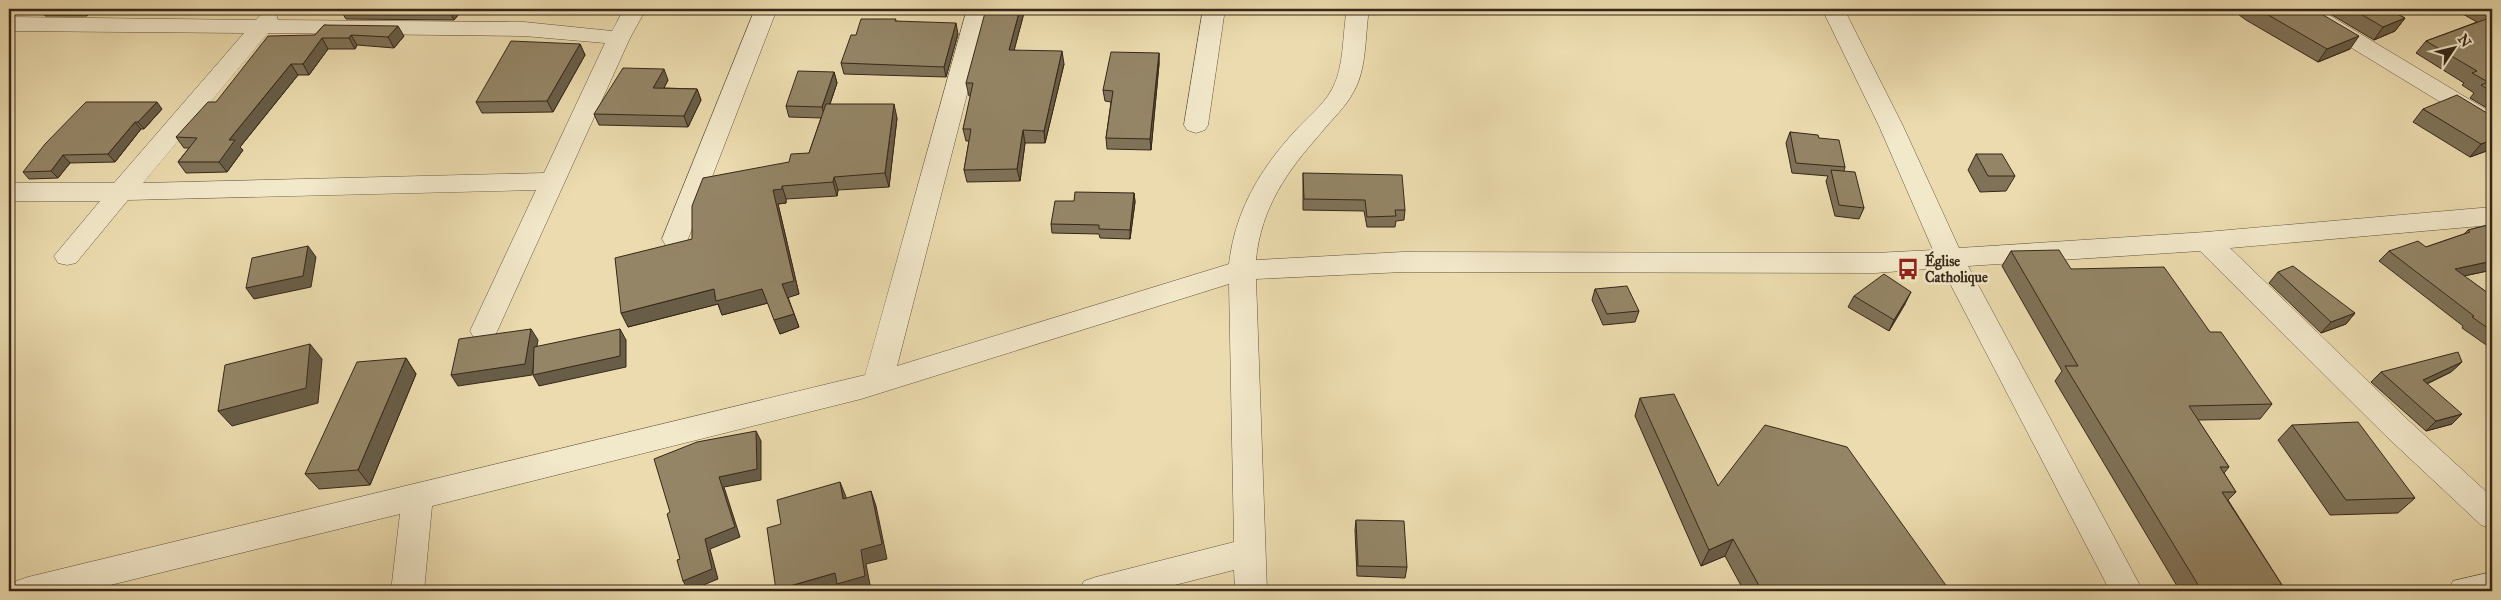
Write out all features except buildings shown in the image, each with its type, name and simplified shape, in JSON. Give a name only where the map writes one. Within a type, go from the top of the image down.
[{"type":"street","points":[[67,256],[278,9]]},
{"type":"street","points":[[484,332],[619,38],[635,9]]},
{"type":"street","points":[[675,239],[766,9]]},
{"type":"street","points":[[878,382],[978,9]]},
{"type":"street","points":[[1196,125],[1202,77],[1212,33],[1214,9]]},
{"type":"street","points":[[1251,591],[1242,270],[1243,246],[1255,205],[1281,161],[1324,114],[1346,85],[1358,9]]},
{"type":"street","points":[[1833,9],[1891,126],[1950,258],[2086,518],[2128,591]]},
{"type":"street","points":[[2304,9],[2492,123]]},
{"type":"street","points":[[9,24],[261,28],[524,29],[619,38]]},
{"type":"street","points":[[9,192],[121,192],[554,181]]},
{"type":"street","points":[[28,591],[100,582],[417,496],[878,382],[1242,270],[1403,262],[1874,263],[2206,241],[2492,216]]},
{"type":"street","points":[[2206,241],[2397,428],[2492,516]]},
{"type":"street","points":[[408,591],[417,496]]},
{"type":"street","points":[[1096,591],[1250,552]]},
{"type":"street","points":[[2465,591],[2492,586]]},
{"type":"place","name":"Église Catholique","points":[[1908,269]]}]
